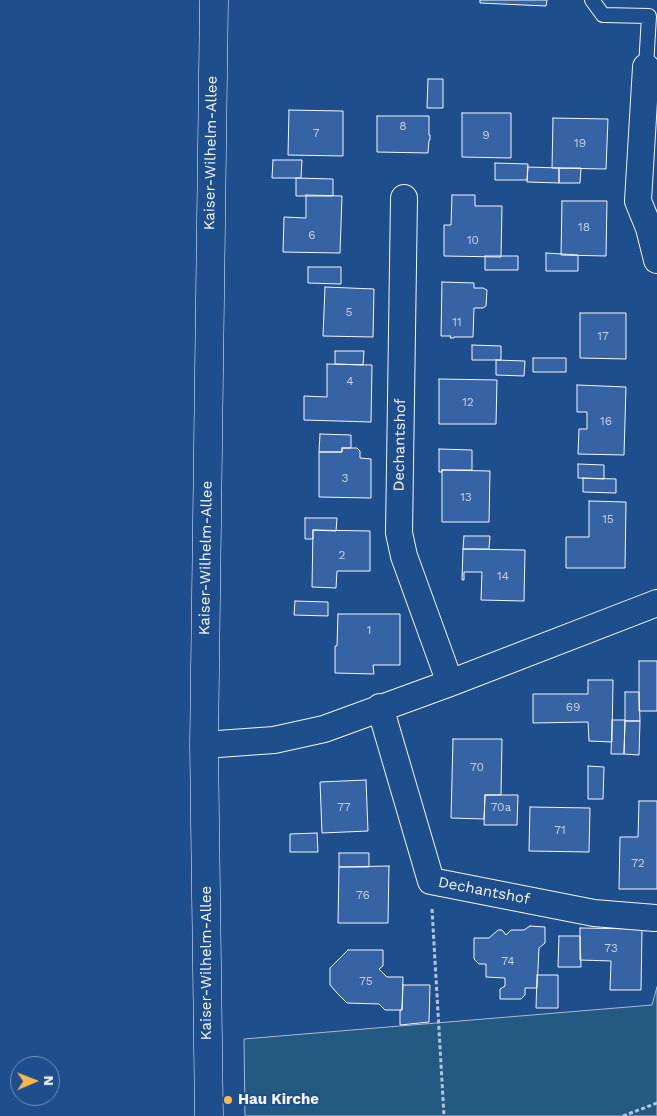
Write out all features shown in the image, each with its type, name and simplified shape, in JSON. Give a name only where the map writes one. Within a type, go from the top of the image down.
[{"type":"street","name":"Kaiser-Wilhelm-Allee","points":[[209,1116],[204,745],[214,0]]},
{"type":"street","points":[[646,67],[638,201],[649,228],[657,260]]},
{"type":"street","name":"Dechantshof","points":[[404,198],[399,532],[404,556],[450,683]]},
{"type":"street","points":[[204,745],[282,738],[324,729],[450,683],[657,603]]},
{"type":"street","name":"Dechantshof","points":[[380,708],[431,881],[594,913],[656,918]]},
{"type":"lane","points":[[592,0],[604,15],[648,16],[646,67]]},
{"type":"path","points":[[431,881],[444,1116]]},
{"type":"path","points":[[623,1116],[657,1103]]},
{"type":"shaded area","points":[[657,987],[657,1116],[245,1116],[244,1039],[652,1005]]},
{"type":"building","points":[[480,0],[547,0],[546,6],[480,3]]},
{"type":"building","points":[[428,79],[443,79],[443,108],[427,108]]},
{"type":"building","points":[[289,110],[343,111],[343,156],[288,155]]},
{"type":"building","points":[[462,113],[511,113],[511,158],[462,157]]},
{"type":"building","points":[[377,116],[429,116],[430,140],[428,153],[377,152]]},
{"type":"building","points":[[553,118],[608,119],[606,169],[552,168]]},
{"type":"building","points":[[273,160],[302,160],[301,178],[272,178]]},
{"type":"building","points":[[495,163],[528,164],[527,180],[495,180]]},
{"type":"building","points":[[528,167],[559,168],[559,183],[527,182]]},
{"type":"building","points":[[559,168],[581,168],[580,183],[559,183]]},
{"type":"building","points":[[296,178],[333,179],[333,196],[296,196]]},
{"type":"building","points":[[306,195],[342,196],[340,253],[283,252],[284,217],[306,218]]},
{"type":"building","points":[[452,195],[475,195],[475,206],[502,206],[501,257],[444,256],[444,225],[451,225]]},
{"type":"building","points":[[562,201],[607,201],[606,256],[561,255]]},
{"type":"building","points":[[546,253],[578,255],[578,271],[546,271]]},
{"type":"building","points":[[485,256],[518,256],[518,270],[485,270]]},
{"type":"building","points":[[308,267],[341,267],[341,284],[308,283]]},
{"type":"building","points":[[442,282],[474,283],[474,288],[487,290],[486,306],[474,308],[473,337],[450,338],[451,336],[441,336]]},
{"type":"building","points":[[325,287],[374,289],[373,337],[323,336]]},
{"type":"building","points":[[580,313],[626,313],[626,359],[580,358]]},
{"type":"building","points":[[472,345],[501,346],[501,360],[472,360]]},
{"type":"building","points":[[335,351],[364,351],[363,365],[335,364]]},
{"type":"building","points":[[533,358],[566,358],[566,372],[533,372]]},
{"type":"building","points":[[496,360],[525,361],[524,376],[496,375]]},
{"type":"building","points":[[327,364],[372,365],[371,422],[304,420],[304,396],[327,397]]},
{"type":"building","points":[[439,379],[497,380],[496,424],[439,424]]},
{"type":"building","points":[[577,385],[626,387],[624,455],[578,454],[579,429],[587,429],[587,412],[577,412]]},
{"type":"building","points":[[320,434],[351,435],[351,448],[342,448],[342,452],[319,452]]},
{"type":"building","points":[[342,448],[357,448],[360,451],[360,458],[371,459],[371,498],[319,497],[319,452],[342,452]]},
{"type":"building","points":[[439,449],[472,450],[472,470],[442,470],[442,472],[439,472]]},
{"type":"building","points":[[578,464],[604,465],[604,479],[578,478]]},
{"type":"building","points":[[442,470],[490,471],[489,522],[442,522]]},
{"type":"building","points":[[583,478],[616,479],[616,493],[583,492]]},
{"type":"building","points":[[589,501],[626,502],[625,568],[566,568],[566,537],[589,537]]},
{"type":"building","points":[[305,518],[337,518],[336,531],[313,530],[313,539],[305,539]]},
{"type":"building","points":[[313,530],[370,531],[370,571],[337,571],[336,588],[312,587]]},
{"type":"building","points":[[464,536],[490,536],[489,549],[463,549]]},
{"type":"building","points":[[463,549],[525,550],[524,601],[481,600],[482,572],[464,572],[464,580],[462,580]]},
{"type":"building","points":[[295,601],[328,602],[328,616],[294,615]]},
{"type":"building","points":[[338,614],[400,614],[400,665],[373,665],[374,674],[335,673]]},
{"type":"building","points":[[639,661],[657,661],[657,711],[639,711]]},
{"type":"building","points":[[588,680],[613,680],[612,742],[589,741],[588,722],[533,723],[533,694],[588,694]]},
{"type":"building","points":[[625,692],[639,692],[640,721],[625,721]]},
{"type":"building","points":[[612,720],[625,720],[624,754],[611,754]]},
{"type":"building","points":[[625,721],[640,721],[639,755],[624,754]]},
{"type":"building","points":[[453,739],[502,739],[501,795],[485,795],[484,819],[451,818]]},
{"type":"building","points":[[588,766],[604,767],[603,799],[588,799]]},
{"type":"building","points":[[366,780],[368,831],[322,833],[320,782]]},
{"type":"building","points":[[485,795],[518,795],[517,825],[484,825]]},
{"type":"building","points":[[639,801],[657,801],[657,889],[619,889],[620,837],[638,837]]},
{"type":"building","points":[[530,807],[590,808],[589,852],[529,851]]},
{"type":"building","points":[[317,833],[318,852],[290,852],[290,834]]},
{"type":"building","points":[[339,853],[369,853],[369,867],[339,867]]},
{"type":"building","points":[[389,866],[388,923],[338,923],[339,867]]},
{"type":"building","points":[[530,926],[545,927],[545,943],[539,948],[537,988],[525,988],[525,995],[521,999],[500,999],[500,989],[505,986],[505,978],[486,977],[486,964],[479,964],[474,959],[474,938],[489,938],[498,930],[502,930],[506,935],[511,930],[524,930]]},
{"type":"building","points":[[580,928],[642,929],[641,990],[610,990],[611,961],[580,960]]},
{"type":"building","points":[[559,936],[580,936],[581,967],[558,967]]},
{"type":"building","points":[[348,950],[383,950],[383,966],[379,969],[387,977],[403,977],[402,1010],[385,1010],[379,1004],[347,1003],[337,993],[330,985],[330,968]]},
{"type":"building","points":[[537,975],[558,975],[558,1008],[536,1008]]},
{"type":"building","points":[[403,985],[430,985],[429,1022],[400,1025]]},
{"type":"place","name":"Hau Kirche","points":[[228,1100]]}]
